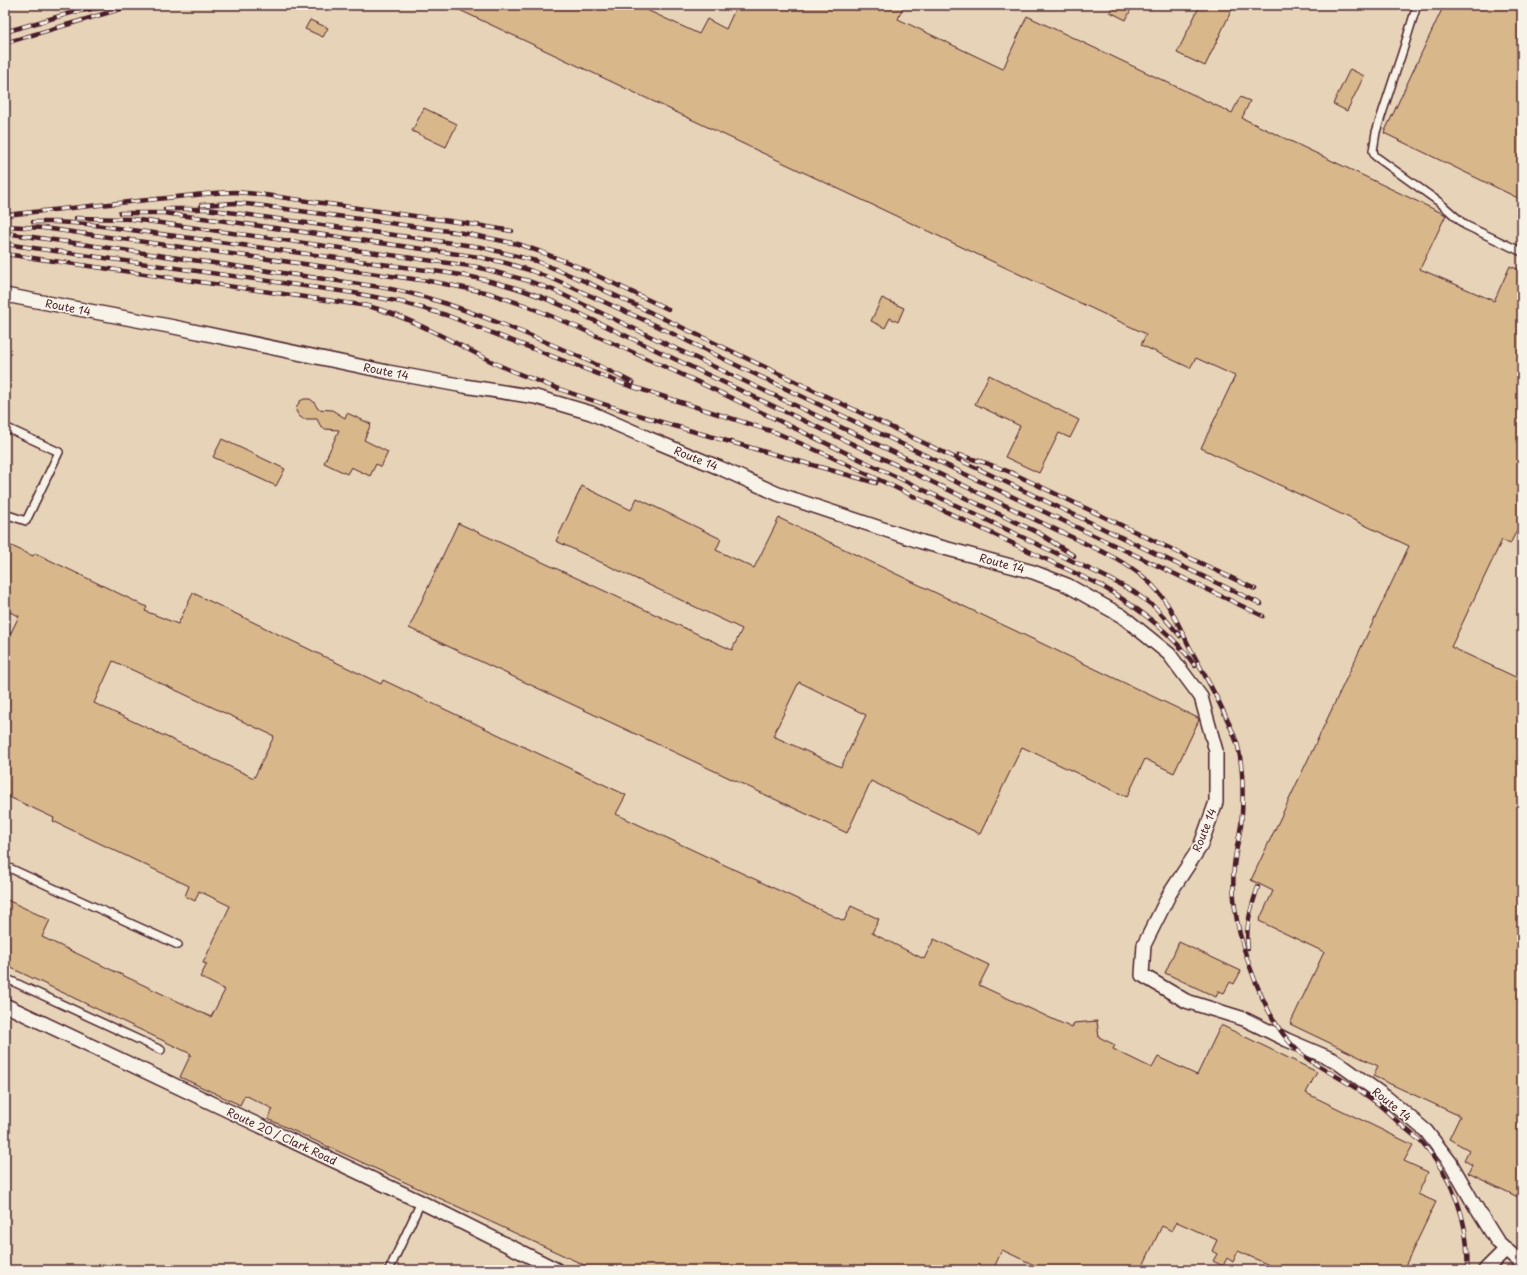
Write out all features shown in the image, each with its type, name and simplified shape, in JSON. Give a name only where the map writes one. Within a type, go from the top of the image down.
[{"type":"street","name":"Route 14","points":[[5,295],[174,327],[388,372],[536,397],[591,413],[778,494],[922,542],[1033,572],[1067,585],[1122,616],[1170,654],[1201,697],[1216,751],[1216,802],[1200,847],[1170,894],[1144,945],[1142,975],[1186,1001],[1244,1019],[1287,1040],[1334,1060],[1387,1098],[1426,1131],[1450,1162],[1474,1204],[1498,1241],[1522,1264]]},
{"type":"street","name":"Route 20 / Clark Road","points":[[5,1005],[421,1202],[557,1270]]},
{"type":"street","points":[[1485,1270],[1506,1249]]},
{"type":"lane","points":[[1416,5],[1376,132],[1373,151],[1375,156],[1439,202],[1465,225],[1522,252]]},
{"type":"lane","points":[[5,427],[58,452],[26,521],[5,514]]},
{"type":"lane","points":[[5,866],[178,945]]},
{"type":"lane","points":[[5,978],[161,1050]]},
{"type":"lane","points":[[389,1270],[421,1202]]},
{"type":"shaded area","points":[[5,5],[1522,5],[1522,1270],[5,1270]]},
{"type":"building","points":[[449,5],[636,5],[699,34],[707,19],[726,29],[737,5],[904,5],[898,19],[1003,69],[1027,16],[1232,113],[1240,97],[1250,101],[1242,118],[1446,215],[1420,269],[1494,301],[1510,266],[1522,271],[1522,520],[1510,544],[1502,540],[1451,647],[1522,680],[1522,1199],[1468,1173],[1472,1165],[1464,1160],[1469,1150],[1449,1139],[1460,1116],[1373,1076],[1378,1066],[1290,1024],[1324,952],[1259,921],[1273,891],[1251,880],[1409,546],[1201,448],[1235,376],[1196,358],[1190,368],[1141,345],[1146,334]]},
{"type":"building","points":[[1114,5],[1133,5],[1126,20],[1110,12]]},
{"type":"building","points":[[1200,5],[1234,5],[1205,66],[1177,53]]},
{"type":"building","points":[[1444,5],[1522,5],[1522,200],[1384,133]]},
{"type":"building","points":[[310,20],[328,28],[323,37],[305,29]]},
{"type":"building","points":[[1350,69],[1364,76],[1347,111],[1333,104]]},
{"type":"building","points":[[424,108],[457,124],[446,147],[412,131]]},
{"type":"building","points":[[882,298],[904,308],[898,322],[890,318],[885,328],[871,321]]},
{"type":"building","points":[[989,375],[1079,420],[1070,438],[1059,433],[1039,473],[1005,457],[1020,426],[975,404]]},
{"type":"building","points":[[310,399],[314,402],[318,409],[332,410],[345,418],[347,413],[371,424],[364,440],[388,452],[381,467],[376,464],[370,476],[351,467],[347,474],[324,463],[339,430],[325,429],[321,427],[317,419],[303,419],[299,416],[296,411],[297,406],[300,401]]},
{"type":"building","points":[[222,439],[285,469],[276,486],[213,457]]},
{"type":"building","points":[[582,486],[631,510],[637,498],[721,539],[716,550],[754,568],[779,518],[1198,718],[1199,720],[1174,773],[1145,759],[1127,797],[1022,747],[980,834],[871,781],[847,833],[409,628],[458,523],[732,650],[742,629],[556,541]],"holes":[[[799,682],[866,715],[841,767],[773,736]]]},
{"type":"building","points":[[5,543],[33,556],[35,553],[147,607],[145,611],[178,624],[193,593],[381,684],[383,680],[626,795],[616,814],[844,921],[851,906],[879,919],[872,933],[924,959],[934,939],[989,965],[979,985],[1072,1028],[1074,1023],[1097,1021],[1099,1037],[1115,1045],[1113,1049],[1152,1068],[1158,1057],[1197,1075],[1221,1025],[1317,1072],[1306,1093],[1413,1145],[1404,1161],[1428,1172],[1418,1194],[1436,1202],[1403,1270],[1280,1270],[1238,1251],[1233,1262],[1227,1258],[1223,1266],[1213,1261],[1217,1254],[1212,1251],[1217,1240],[1177,1222],[1172,1231],[1162,1226],[1141,1270],[1045,1270],[1002,1250],[993,1270],[595,1270],[268,1119],[273,1109],[245,1095],[240,1105],[180,1077],[191,1054],[5,965],[5,899],[50,920],[42,937],[211,1017],[225,990],[200,977],[207,964],[203,963],[230,906],[199,891],[195,901],[185,896],[189,886],[53,821],[54,818],[5,795],[5,645],[19,616],[5,610]],"holes":[[[113,661],[274,736],[254,778],[94,703]]]},
{"type":"building","points":[[1179,942],[1241,971],[1234,984],[1230,982],[1224,993],[1219,991],[1216,997],[1165,973]]},
{"type":"railway","points":[[5,32],[74,12],[117,5]]},
{"type":"railway","points":[[5,43],[134,5]]},
{"type":"railway","points":[[5,215],[235,192],[464,223],[512,231]]},
{"type":"railway","points":[[201,205],[235,203],[256,205],[463,233],[518,244],[572,264],[668,309]]},
{"type":"railway","points":[[165,209],[206,209],[481,247],[536,261],[589,283],[1261,604]]},
{"type":"railway","points":[[120,213],[163,213],[218,220],[479,257],[532,271],[558,281],[655,325],[1263,616]]},
{"type":"railway","points":[[76,218],[132,219],[477,267],[529,281],[553,290],[1101,551],[1136,571],[1160,594],[1178,623],[1221,706],[1237,743],[1240,754],[1243,799],[1241,825],[1234,867],[1234,901],[1236,917],[1244,950],[1266,1006],[1282,1033],[1295,1048],[1311,1061],[1350,1084],[1377,1103],[1419,1140],[1433,1157],[1443,1171],[1458,1202],[1466,1235],[1467,1270]]},
{"type":"railway","points":[[33,222],[87,224],[448,273],[511,286],[540,296],[570,309],[1039,533],[1074,556]]},
{"type":"railway","points":[[5,226],[43,228],[435,282],[489,293],[527,306],[696,381],[1108,578],[1134,592],[1156,608],[1180,636]]},
{"type":"railway","points":[[5,233],[380,287],[411,293],[484,317],[584,359],[633,383]]},
{"type":"railway","points":[[5,244],[354,293],[401,302],[446,315],[621,383],[777,433],[827,455],[1100,585],[1126,601],[1164,631],[1176,642],[1195,666]]},
{"type":"railway","points":[[5,254],[368,306],[386,311],[420,325],[503,367],[548,385],[670,425],[876,483]]},
{"type":"railway","points":[[959,455],[1010,472],[1255,589]]},
{"type":"railway","points":[[1248,948],[1248,925],[1258,887]]}]
